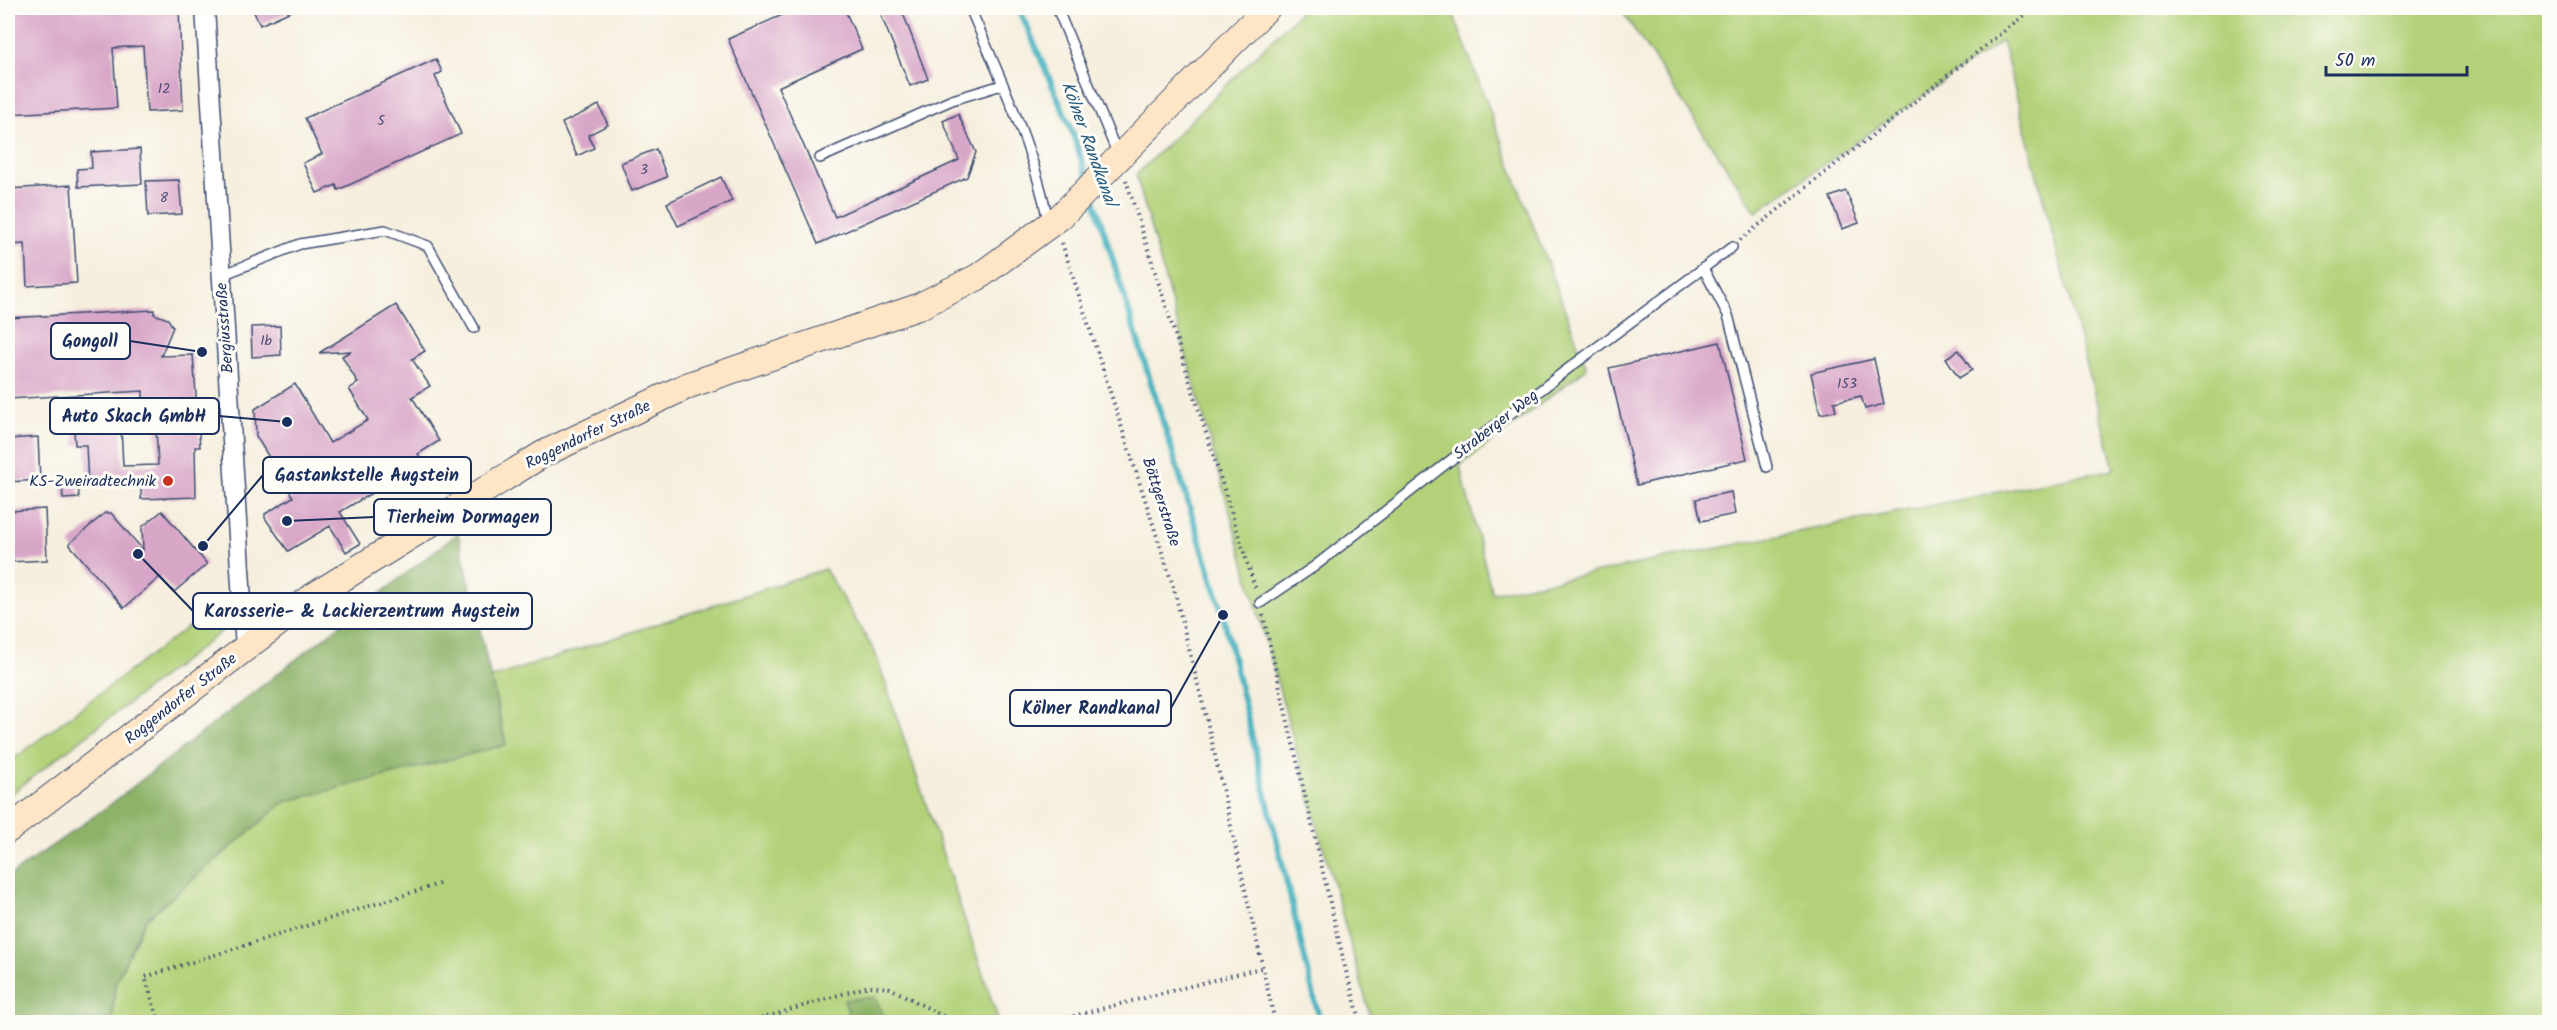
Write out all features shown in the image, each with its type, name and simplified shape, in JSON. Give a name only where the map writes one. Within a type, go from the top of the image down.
[{"type":"main road","points":[[1055,222],[1267,8]]},
{"type":"main road","name":"Roggendorfer Straße","points":[[8,830],[312,597],[543,454],[689,385],[918,307],[978,277],[1055,222]]},
{"type":"street","name":"Bergiusstraße","points":[[205,8],[245,649]]},
{"type":"lane","points":[[970,8],[1055,222]]},
{"type":"lane","points":[[1058,8],[1115,161]]},
{"type":"lane","points":[[819,158],[952,100],[1002,85]]},
{"type":"lane","points":[[222,275],[300,244],[385,230],[428,246],[474,328]]},
{"type":"lane","name":"Straberger Weg","points":[[1260,603],[1315,566],[1565,370],[1732,247]]},
{"type":"lane","points":[[1703,268],[1728,315],[1767,467]]},
{"type":"path","points":[[1732,247],[2033,8]]},
{"type":"path","points":[[1115,161],[1260,603],[1346,971],[1361,1023]]},
{"type":"path","name":"Böttgerstraße","points":[[1055,222],[1174,589],[1209,729],[1275,1023]]},
{"type":"path","points":[[159,1023],[145,977],[442,883]]},
{"type":"path","points":[[1050,1023],[1261,968]]},
{"type":"path","points":[[750,1023],[869,986],[890,988],[954,1023]]},
{"type":"green space","points":[[1304,8],[1451,8],[1587,368],[1460,466],[1492,593],[2114,469],[2002,41],[1756,212],[1620,8],[2549,8],[2549,1022],[1372,1022],[1136,175]]},
{"type":"green space","points":[[458,533],[506,745],[284,802],[145,920],[115,984],[112,1022],[8,1022],[8,877],[107,807]]},
{"type":"green space","points":[[825,569],[875,652],[999,1022],[112,1022],[115,984],[145,920],[284,802],[506,745],[491,678]]},
{"type":"green space","points":[[217,605],[221,632],[8,796],[8,763]]},
{"type":"green space","points":[[875,997],[887,1022],[851,1022],[844,1000]]},
{"type":"building","points":[[8,8],[179,8],[183,110],[147,112],[143,46],[113,48],[117,108],[8,114]]},
{"type":"building","points":[[252,8],[298,8],[260,25]]},
{"type":"building","points":[[798,8],[844,8],[862,49],[778,87],[835,217],[959,160],[943,121],[958,114],[976,152],[967,177],[818,244],[728,39]]},
{"type":"building","points":[[878,8],[901,8],[928,79],[910,86]]},
{"type":"building","points":[[436,59],[442,72],[435,76],[461,134],[338,190],[336,185],[317,193],[303,163],[322,154],[305,118]]},
{"type":"building","points":[[599,105],[608,125],[588,135],[594,148],[577,156],[562,123]]},
{"type":"building","points":[[140,149],[142,184],[78,187],[77,169],[92,168],[91,152]]},
{"type":"building","points":[[656,149],[667,177],[632,191],[621,163]]},
{"type":"building","points":[[721,177],[732,201],[678,226],[667,203]]},
{"type":"building","points":[[179,180],[182,214],[148,216],[146,181]]},
{"type":"building","points":[[71,185],[77,283],[27,286],[25,244],[8,245],[8,189]]},
{"type":"building","points":[[1846,191],[1859,223],[1842,229],[1830,197]]},
{"type":"building","points":[[396,305],[425,351],[412,359],[430,386],[412,397],[439,441],[418,454],[423,462],[340,512],[360,544],[346,552],[330,526],[288,551],[265,518],[265,514],[293,497],[256,436],[255,409],[295,384],[330,443],[368,420],[349,389],[358,383],[342,356],[351,351],[319,353]]},
{"type":"building","points":[[154,310],[154,314],[168,319],[173,327],[161,356],[193,355],[200,447],[195,447],[196,497],[141,499],[141,483],[88,485],[86,445],[75,445],[74,431],[121,428],[123,466],[158,465],[156,427],[144,428],[143,391],[8,399],[8,318]]},
{"type":"building","points":[[280,326],[281,355],[252,357],[251,327]]},
{"type":"building","points":[[1720,342],[1747,459],[1637,485],[1609,368]]},
{"type":"building","points":[[1959,350],[1972,370],[1959,378],[1946,358]]},
{"type":"building","points":[[1874,359],[1884,404],[1865,409],[1861,396],[1834,402],[1836,411],[1820,414],[1811,373]]},
{"type":"building","points":[[38,437],[40,480],[8,482],[8,439]]},
{"type":"building","points":[[78,482],[79,498],[63,499],[62,483]]},
{"type":"building","points":[[1731,492],[1735,514],[1701,521],[1696,499]]},
{"type":"building","points":[[45,509],[47,560],[8,562],[8,511]]},
{"type":"building","points":[[162,511],[207,564],[174,592],[160,577],[124,608],[69,544],[105,513],[111,513],[143,550],[142,527]]},
{"type":"waterway","name":"Kölner Randkanal","points":[[1019,8],[1074,136],[1088,181]]},
{"type":"waterway","name":"Kölner Randkanal","points":[[1092,193],[1223,615],[1320,1022]]},
{"type":"place","name":"Gongoll","points":[[202,352]]},
{"type":"place","name":"Auto Skach GmbH","points":[[287,422]]},
{"type":"place","name":"KS-Zweiradtechnik","points":[[168,481]]},
{"type":"place","name":"Tierheim Dormagen","points":[[287,521]]},
{"type":"place","name":"Gastankstelle Augstein","points":[[203,546]]},
{"type":"place","name":"Karosserie- & Lackierzentrum Augstein","points":[[138,554]]},
{"type":"place","name":"Kölner Randkanal","points":[[1223,615]]}]
